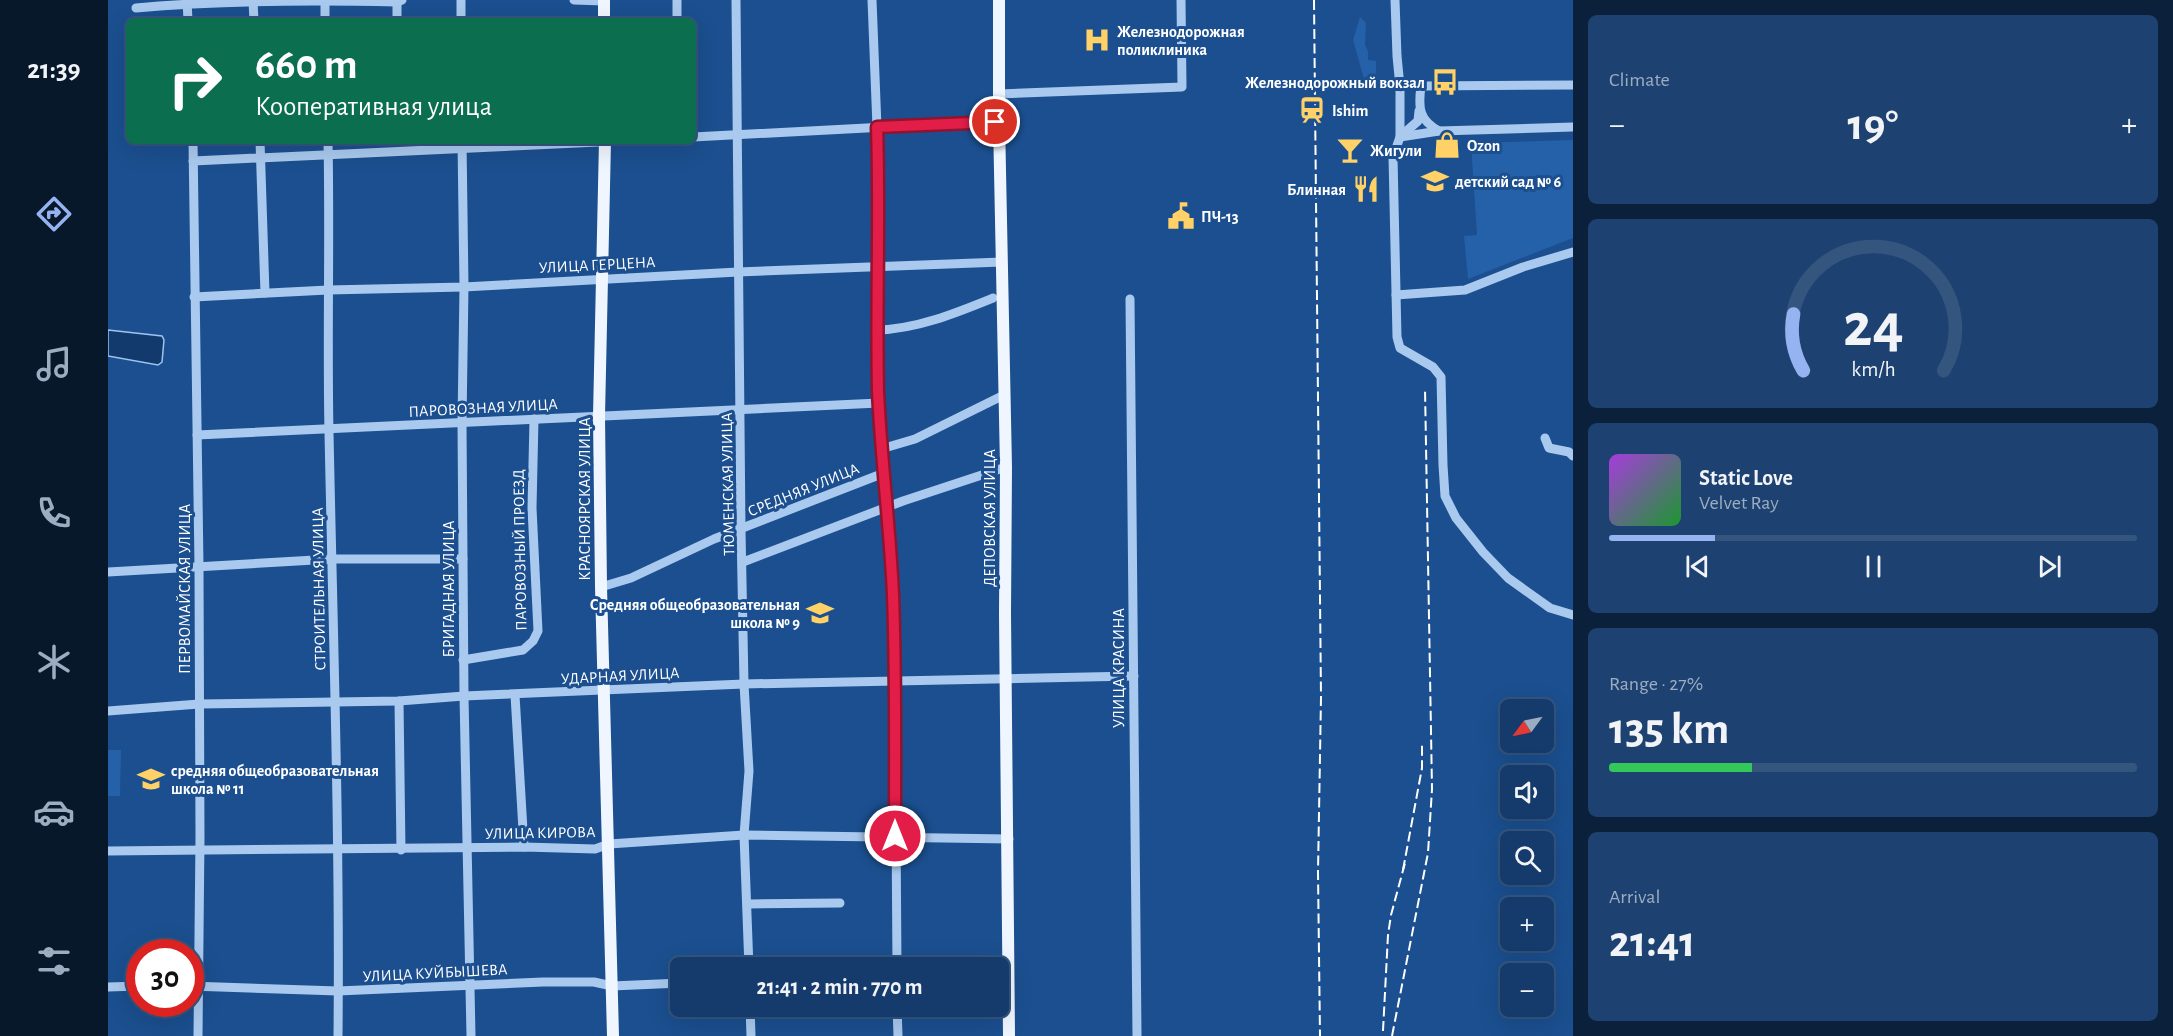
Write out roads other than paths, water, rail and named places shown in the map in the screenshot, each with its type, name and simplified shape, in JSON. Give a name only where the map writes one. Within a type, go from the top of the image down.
[{"type":"main road","points":[[604,0],[604,18]]},
{"type":"main road","name":"ДЕПОВСКАЯ УЛИЦА","points":[[999,0],[1009,839],[1005,957]]},
{"type":"main road","name":"КРАСНОЯРСКАЯ УЛИЦА","points":[[605,144],[599,416],[601,587],[613,1036]]},
{"type":"main road","name":"ДЕПОВСКАЯ УЛИЦА","points":[[1008,1017],[1010,1036]]},
{"type":"street","points":[[325,0],[325,18]]},
{"type":"street","points":[[461,0],[461,18]]},
{"type":"street","points":[[574,0],[604,0]]},
{"type":"street","points":[[677,0],[677,18]]},
{"type":"street","name":"ТЮМЕНСКАЯ УЛИЦА","points":[[736,0],[741,530],[744,684],[749,771],[744,835],[749,957]]},
{"type":"street","points":[[872,0],[877,127],[879,403],[888,508],[895,682],[897,957]]},
{"type":"street","points":[[999,94],[1182,87],[1181,0]]},
{"type":"street","points":[[1395,0],[1400,87],[1400,137],[1393,158],[1397,337],[1400,348],[1433,367],[1441,377],[1445,496],[1456,518],[1483,552],[1508,578],[1550,608],[1573,615]]},
{"type":"street","points":[[253,1],[254,18]]},
{"type":"street","points":[[136,8],[187,2],[399,1],[398,18]]},
{"type":"street","points":[[187,2],[188,18]]},
{"type":"street","points":[[1400,87],[1573,85]]},
{"type":"street","points":[[1400,137],[1418,121],[1421,86]]},
{"type":"street","points":[[1420,107],[1426,125],[1439,131]]},
{"type":"street","points":[[696,137],[999,121]]},
{"type":"street","points":[[1400,137],[1439,131],[1573,128]]},
{"type":"street","name":"ПЕРВОМАЙСКАЯ УЛИЦА","points":[[193,144],[200,704],[200,849],[196,939]]},
{"type":"street","points":[[260,144],[265,293]]},
{"type":"street","name":"СТРОИТЕЛЬНАЯ УЛИЦА","points":[[328,144],[329,429],[336,702],[338,1036]]},
{"type":"street","points":[[193,161],[328,156],[404,146],[498,144]]},
{"type":"street","name":"БРИГАДНАЯ УЛИЦА","points":[[462,145],[464,696],[471,1036]]},
{"type":"street","points":[[1396,295],[1465,290],[1523,267],[1573,252]]},
{"type":"street","name":"УЛИЦА ГЕРЦЕНА","points":[[194,297],[1002,262]]},
{"type":"street","points":[[877,330],[893,330],[943,318],[993,298]]},
{"type":"street","name":"УЛИЦА КРАСИНА","points":[[1130,299],[1137,1036]]},
{"type":"street","points":[[882,449],[915,439],[1004,396]]},
{"type":"street","name":"ПАРОВОЗНАЯ УЛИЦА","points":[[197,435],[879,403]]},
{"type":"street","name":"ПАРОВОЗНЫЙ ПРОЕЗД","points":[[464,660],[523,650],[533,641],[538,631],[532,508],[534,419]]},
{"type":"street","points":[[1545,438],[1550,448],[1569,452],[1573,456]]},
{"type":"street","points":[[742,562],[963,480],[1006,467]]},
{"type":"street","name":"СРЕДНЯЯ УЛИЦА","points":[[601,587],[631,578],[714,539],[884,473]]},
{"type":"street","points":[[108,572],[332,560],[463,559]]},
{"type":"street","name":"УДАРНАЯ УЛИЦА","points":[[108,711],[200,704],[399,700],[744,684],[1134,676]]},
{"type":"street","points":[[515,695],[524,847]]},
{"type":"street","points":[[399,700],[401,850]]},
{"type":"street","name":"УЛИЦА КИРОВА","points":[[108,851],[401,850],[524,847],[595,849],[609,844],[744,835],[1009,839]]},
{"type":"street","points":[[748,904],[840,903]]},
{"type":"street","name":"УЛИЦА КУЙБЫШЕВА","points":[[204,986],[338,991],[564,982],[594,982],[612,986],[670,983]]},
{"type":"street","points":[[108,987],[126,986]]},
{"type":"street","name":"ПЕРВОМАЙСКАЯ УЛИЦА","points":[[196,1017],[198,1036]]},
{"type":"street","points":[[750,1017],[751,1036]]},
{"type":"street","points":[[897,1017],[898,1036]]},
{"type":"railway","points":[[1314,0],[1321,697],[1318,872],[1320,1036]]},
{"type":"railway","points":[[1392,1036],[1428,853],[1432,789],[1425,388]]},
{"type":"railway","points":[[1403,870],[1422,768],[1422,745]]},
{"type":"railway","points":[[1383,1031],[1388,935],[1405,863]]},
{"type":"place","name":"Железнодорожная поликлиника","points":[[1097,40]]},
{"type":"place","name":"Железнодорожный вокзал","points":[[1445,82]]},
{"type":"place","name":"Ishim","points":[[1312,110]]},
{"type":"place","name":"Ozon","points":[[1447,145]]},
{"type":"place","name":"Жигули","points":[[1350,150]]},
{"type":"place","name":"детский сад № 6","points":[[1435,181]]},
{"type":"place","name":"Блинная","points":[[1366,189]]},
{"type":"place","name":"ПЧ-13","points":[[1181,216]]},
{"type":"place","name":"Средняя общеобразовательная школа № 9","points":[[820,613]]},
{"type":"place","name":"средняя общеобразовательная школа № 11","points":[[151,779]]}]
